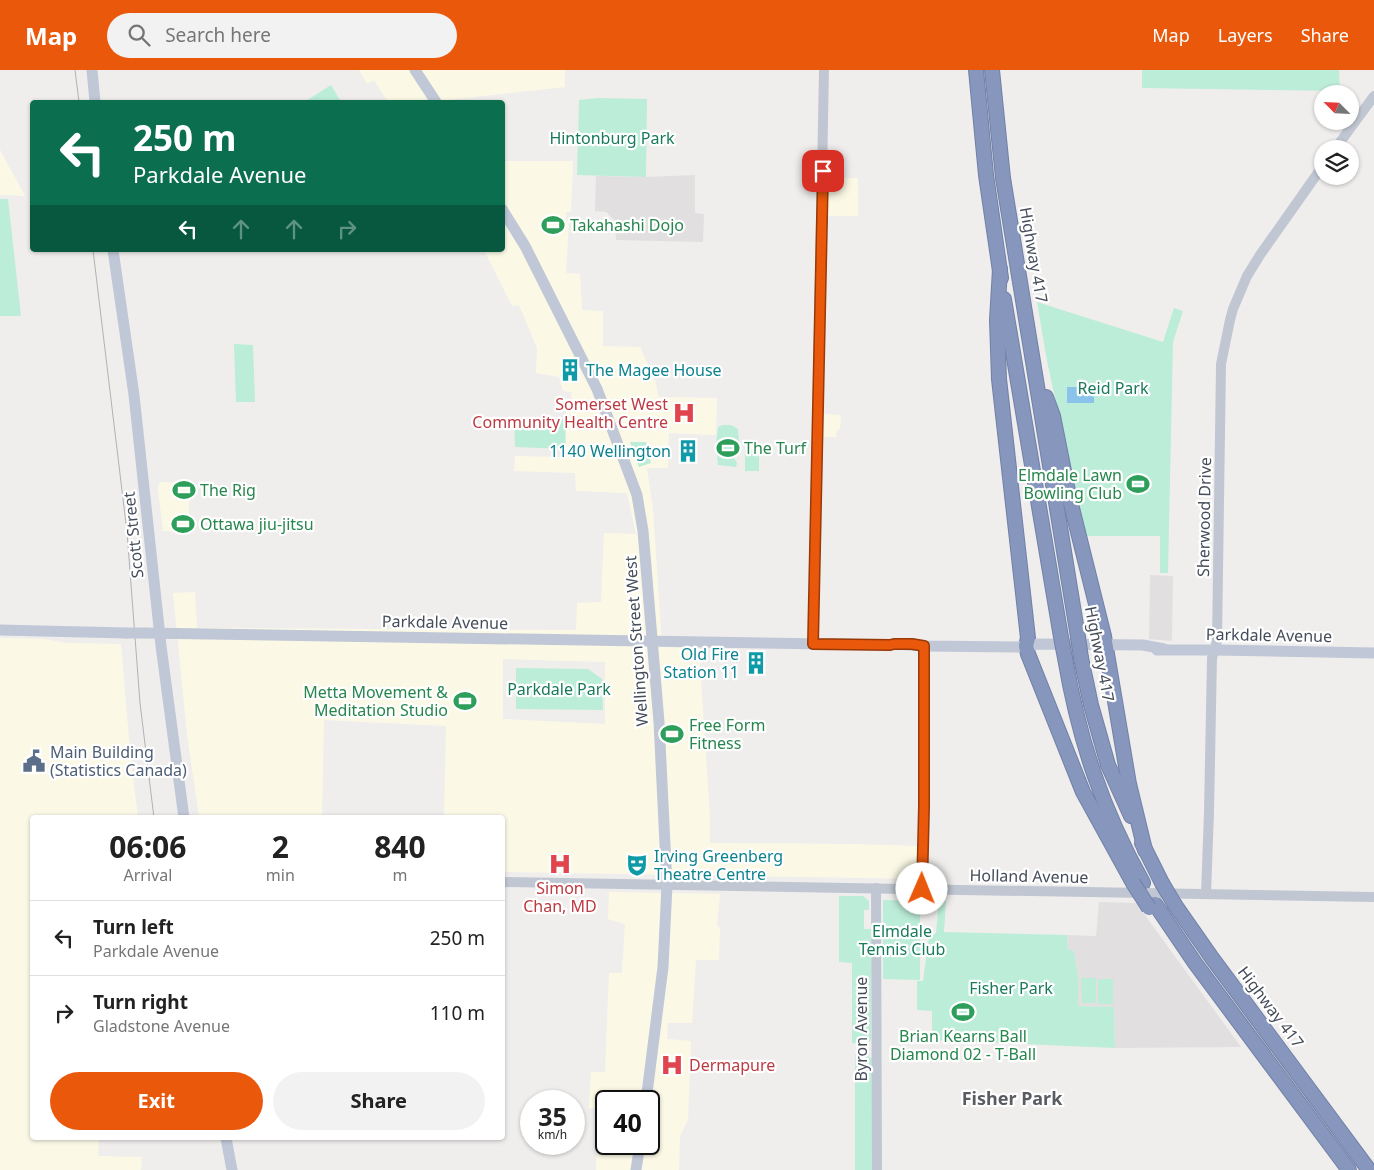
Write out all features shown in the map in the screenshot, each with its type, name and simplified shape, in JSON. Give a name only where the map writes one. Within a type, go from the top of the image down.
[{"type":"highway","points":[[976,76],[986,176],[1000,269],[1065,658],[1080,732],[1090,763],[1110,819],[1138,883]]},
{"type":"highway","name":"Highway 417","points":[[993,76],[1003,178],[1034,358],[1081,658],[1091,705],[1108,765],[1145,850],[1175,905],[1369,1170]]},
{"type":"highway","points":[[1000,269],[998,320],[999,379],[1028,638],[1026,646],[1059,735],[1083,792],[1152,906],[1349,1170]]},
{"type":"highway","points":[[1034,358],[1053,416],[1069,496],[1106,649],[1129,784],[1145,850]]},
{"type":"main road","points":[[92,70],[95,100]]},
{"type":"main road","points":[[415,70],[435,100]]},
{"type":"main road","name":"Wellington Street West","points":[[505,214],[525,246],[598,389],[638,498],[644,531],[653,642],[667,885],[662,967],[647,1090]]},
{"type":"main road","name":"Scott Street","points":[[113,252],[134,395],[160,634],[184,815]]},
{"type":"main road","name":"Parkdale Avenue","points":[[0,630],[144,634],[890,645],[895,648],[922,646],[1026,646],[1039,644],[1106,649],[1143,645],[1164,649],[1374,654]]},
{"type":"main road","points":[[226,1140],[232,1170]]},
{"type":"main road","points":[[636,1170],[638,1155]]},
{"type":"street","points":[[813,644],[824,70]]},
{"type":"street","points":[[1342,140],[1374,96]]},
{"type":"street","name":"Sherwood Drive","points":[[1206,894],[1212,658],[1217,641],[1222,364],[1233,309],[1247,276],[1314,177]]},
{"type":"street","points":[[922,646],[924,806],[922,889]]},
{"type":"street","name":"Holland Avenue","points":[[505,882],[1374,897]]},
{"type":"street","name":"Byron Avenue","points":[[876,888],[877,1170]]},
{"type":"shaded area","points":[[359,70],[565,70],[565,87],[448,100],[387,100],[374,80],[367,84]]},
{"type":"shaded area","points":[[0,150],[25,196],[0,195]]},
{"type":"shaded area","points":[[505,161],[573,161],[571,212],[566,212],[566,220],[569,221],[566,273],[580,274],[582,310],[603,311],[603,346],[640,347],[656,383],[658,397],[717,398],[716,435],[669,433],[668,468],[647,468],[653,509],[662,647],[699,648],[710,843],[919,846],[920,879],[505,872],[505,815],[444,815],[446,726],[324,720],[322,815],[199,815],[187,734],[173,593],[195,592],[197,628],[576,630],[577,603],[601,602],[604,533],[636,534],[627,493],[576,491],[575,473],[514,471],[515,456],[565,457],[566,408],[573,408],[571,392],[563,391],[559,377],[536,373],[537,348],[519,305],[512,306],[485,252],[505,252]],"holes":[[[503,659],[605,662],[605,724],[503,719]]]},
{"type":"shaded area","points":[[695,175],[695,213],[704,214],[703,242],[616,240],[615,221],[606,212],[595,211],[596,176],[646,177]]},
{"type":"shaded area","points":[[827,178],[858,178],[858,216],[827,216]]},
{"type":"shaded area","points":[[823,414],[841,415],[840,429],[837,430],[836,437],[823,437]]},
{"type":"shaded area","points":[[160,482],[189,483],[189,532],[163,531],[158,488]]},
{"type":"shaded area","points":[[1150,575],[1173,576],[1172,641],[1149,639]]},
{"type":"shaded area","points":[[0,638],[43,639],[68,643],[121,644],[130,752],[138,815],[30,815],[30,1140],[99,1140],[98,1156],[142,1157],[141,1170],[0,1170]]},
{"type":"shaded area","points":[[609,892],[720,894],[717,926],[720,928],[719,960],[696,960],[692,1023],[668,1023],[667,1039],[691,1041],[688,1120],[680,1136],[679,1170],[596,1170],[596,1155],[660,1155],[660,1090],[595,1090],[595,1109],[589,1108],[591,1072],[605,1072],[609,973],[622,973],[625,924],[608,919]]},
{"type":"shaded area","points":[[1099,902],[1136,903],[1241,1047],[1115,1048],[1114,1007],[1078,1006],[1078,978],[1074,951],[1068,951],[1067,935],[1096,936]]},
{"type":"green space","points":[[1142,70],[1339,70],[1340,85],[1314,85],[1314,91],[1142,88]]},
{"type":"green space","points":[[331,85],[340,100],[308,100]]},
{"type":"green space","name":"Hintonburg Park","points":[[598,98],[647,99],[646,177],[577,175],[579,100]]},
{"type":"green space","points":[[0,199],[8,199],[21,316],[0,316]]},
{"type":"green space","name":"Reid Park","points":[[1037,302],[1163,342],[1174,308],[1183,311],[1173,342],[1168,573],[1160,573],[1160,536],[1085,536],[1047,361]]},
{"type":"green space","points":[[234,344],[253,345],[255,402],[236,402]]},
{"type":"green space","points":[[514,418],[565,419],[566,449],[515,447]]},
{"type":"green space","name":"The Turf","points":[[731,425],[738,429],[740,451],[734,458],[737,463],[736,467],[718,465],[716,443],[718,427]]},
{"type":"green space","points":[[630,442],[646,442],[651,463],[639,467]]},
{"type":"green space","points":[[745,450],[756,451],[756,454],[759,454],[759,471],[745,471]]},
{"type":"green space","name":"Parkdale Park","points":[[516,668],[588,669],[602,679],[603,710],[516,709]]},
{"type":"green space","points":[[839,896],[863,896],[869,901],[869,910],[864,910],[864,929],[871,929],[871,1040],[865,1044],[852,1043],[852,963],[839,962]]},
{"type":"green space","name":"Elmdale Tennis Club","points":[[883,900],[920,901],[920,980],[883,979]]},
{"type":"green space","name":"Fisher Park","points":[[939,901],[946,901],[944,932],[1067,935],[1068,950],[1074,951],[1078,978],[1078,1006],[1114,1007],[1115,1048],[932,1040],[932,1011],[917,1010],[917,981],[923,981],[929,937],[936,933]]},
{"type":"green space","points":[[1081,978],[1096,978],[1096,1003],[1082,1003]]},
{"type":"green space","points":[[1098,979],[1113,979],[1113,1004],[1098,1004]]},
{"type":"green space","points":[[855,1055],[866,1055],[872,1059],[872,1170],[855,1170]]},
{"type":"water","points":[[1067,387],[1094,387],[1094,403],[1067,403]]},
{"type":"tram line","points":[[75,70],[79,100]]},
{"type":"tram line","points":[[93,252],[127,532],[140,703],[154,815]]},
{"type":"place","name":"Takahashi Dojo","points":[[553,225]]},
{"type":"place","name":"The Magee House","points":[[570,370]]},
{"type":"place","name":"Somerset West Community Health Centre","points":[[684,413]]},
{"type":"place","name":"The Turf","points":[[728,448]]},
{"type":"place","name":"1140 Wellington","points":[[688,451]]},
{"type":"place","name":"Elmdale Lawn Bowling Club","points":[[1138,484]]},
{"type":"place","name":"The Rig","points":[[184,490]]},
{"type":"place","name":"Ottawa jiu-jitsu","points":[[183,524]]},
{"type":"place","name":"Old Fire Station 11","points":[[756,663]]},
{"type":"place","name":"Metta Movement & Meditation Studio","points":[[465,701]]},
{"type":"place","name":"Free Form Fitness","points":[[672,734]]},
{"type":"place","name":"Main Building (Statistics Canada)","points":[[34,761]]},
{"type":"place","name":"Simon Chan, MD","points":[[560,864]]},
{"type":"place","name":"Irving Greenberg Theatre Centre","points":[[637,865]]},
{"type":"place","name":"Brian Kearns Ball Diamond 02 - T-Ball","points":[[963,1012]]},
{"type":"place","name":"Dermapure","points":[[672,1065]]},
{"type":"district","name":"Fisher Park","points":[[1012,1098]]},
{"type":"route","points":[[823,171],[813,644],[912,644],[924,646],[925,727],[922,889]]}]
